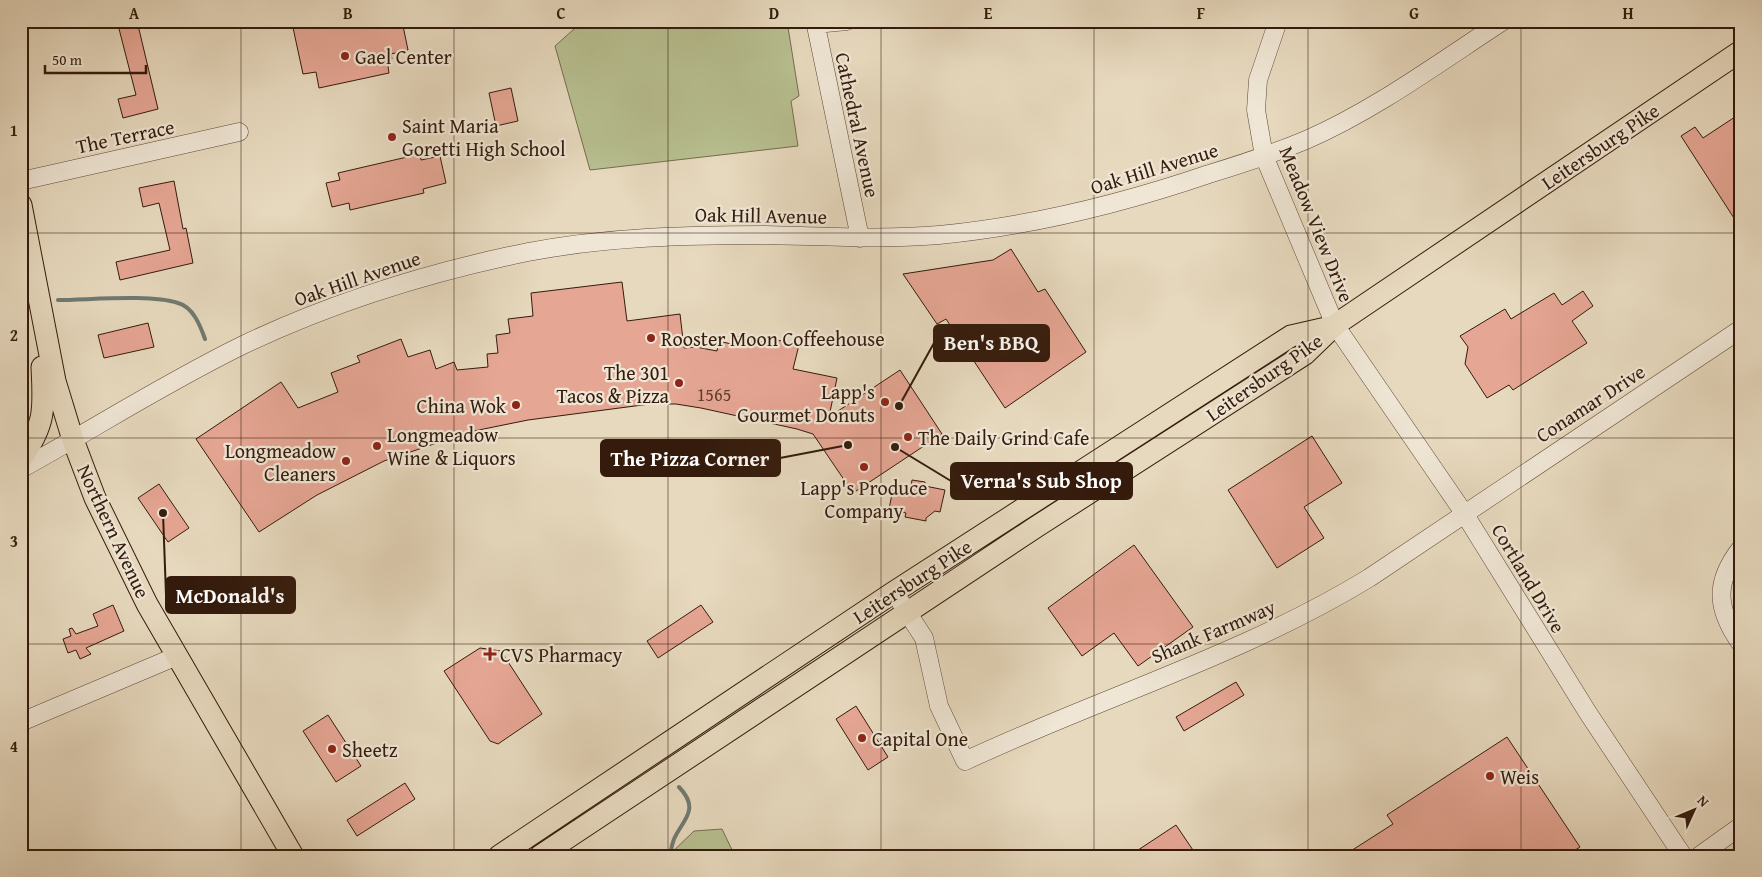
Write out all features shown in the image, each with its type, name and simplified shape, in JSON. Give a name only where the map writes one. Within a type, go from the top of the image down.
[{"type":"main road","name":"Leitersburg Pike","points":[[540,856],[1305,354],[1335,326],[1741,51]]},
{"type":"main road","name":"Northern Avenue","points":[[21,205],[55,381],[73,440],[95,498],[120,552],[177,656],[293,856]]},
{"type":"main road","points":[[21,459],[42,424],[44,408],[40,309]]},
{"type":"main road","name":"Leitersburg Pike","points":[[499,856],[894,592],[1292,336],[1335,326]]},
{"type":"street","points":[[815,22],[847,21]]},
{"type":"street","name":"Meadow View Drive","points":[[1278,21],[1258,80],[1256,110],[1264,156],[1335,326]]},
{"type":"street","name":"Oak Hill Avenue","points":[[21,469],[243,345],[341,304],[438,272],[534,251],[628,239],[684,235],[860,238],[938,235],[1024,224],[1097,208],[1168,188],[1309,139],[1363,109],[1503,21]]},
{"type":"street","name":"Cathedral Avenue","points":[[815,22],[860,238]]},
{"type":"street","name":"The Terrace","points":[[21,181],[238,132]]},
{"type":"street","name":"Cortland Drive","points":[[1335,326],[1464,513],[1588,713],[1682,856]]},
{"type":"street","name":"Conamar Drive","points":[[1464,513],[1741,328]]},
{"type":"street","name":"Shank Farmway","points":[[908,614],[924,638],[939,706],[965,761],[1302,616],[1369,578],[1464,513]]},
{"type":"street","points":[[1741,548],[1726,570],[1721,582],[1720,595],[1727,617],[1741,644]]},
{"type":"street","points":[[894,592],[908,614]]},
{"type":"street","points":[[21,722],[177,656]]},
{"type":"street","points":[[1699,856],[1741,826]]},
{"type":"green space","points":[[583,21],[787,21],[799,96],[791,101],[798,146],[590,170],[555,46]]},
{"type":"green space","points":[[722,829],[735,856],[668,856],[694,831]]},
{"type":"building","points":[[117,21],[137,21],[158,109],[123,118],[118,99],[136,95]]},
{"type":"building","name":"Gael Center","points":[[300,21],[402,21],[408,50],[391,54],[392,59],[387,60],[389,73],[319,88],[316,72],[303,74],[292,23]]},
{"type":"building","points":[[511,88],[518,121],[496,126],[489,93]]},
{"type":"building","points":[[1741,113],[1741,229],[1681,136],[1695,127],[1703,138]]},
{"type":"building","points":[[420,154],[421,160],[440,156],[446,183],[423,189],[424,193],[350,210],[349,203],[332,207],[326,183],[340,180],[338,173]]},
{"type":"building","points":[[174,181],[183,229],[186,228],[193,263],[120,280],[116,262],[170,250],[159,203],[143,207],[139,188]]},
{"type":"building","points":[[1011,249],[1038,292],[1045,289],[1086,352],[1005,408],[946,319],[937,324],[903,274],[993,260]]},
{"type":"building","points":[[622,282],[627,321],[680,314],[684,348],[696,347],[717,351],[719,341],[731,344],[732,337],[736,336],[776,345],[777,340],[799,345],[793,369],[837,378],[829,417],[900,370],[942,434],[853,493],[813,434],[797,429],[676,404],[650,404],[528,420],[469,432],[384,461],[317,495],[259,532],[196,439],[281,382],[298,408],[338,392],[331,373],[360,362],[357,356],[401,339],[408,357],[430,350],[436,369],[454,362],[457,370],[488,367],[487,354],[498,353],[496,335],[510,333],[508,319],[533,316],[531,293]]},
{"type":"building","points":[[1583,291],[1593,306],[1572,321],[1587,343],[1513,390],[1509,385],[1487,398],[1465,364],[1468,347],[1460,336],[1505,309],[1511,319],[1554,293],[1562,305]]},
{"type":"building","points":[[148,323],[154,347],[104,358],[98,335]]},
{"type":"building","points":[[1312,436],[1342,483],[1304,507],[1324,538],[1277,568],[1228,490]]},
{"type":"building","points":[[912,480],[925,482],[925,486],[945,490],[940,512],[935,511],[926,518],[926,521],[905,517],[906,513],[889,509],[893,489],[910,493]]},
{"type":"building","points":[[159,484],[189,528],[168,542],[138,498]]},
{"type":"building","points":[[1134,545],[1193,627],[1138,666],[1114,633],[1082,656],[1048,608]]},
{"type":"building","points":[[113,605],[124,631],[86,648],[91,654],[80,659],[76,650],[68,653],[63,639],[71,636],[69,629],[72,628],[76,634],[98,626],[93,614]]},
{"type":"building","points":[[701,605],[713,622],[658,658],[647,641]]},
{"type":"building","name":"CVS Pharmacy","points":[[480,648],[501,651],[542,714],[498,744],[490,741],[444,671]]},
{"type":"building","points":[[1236,682],[1244,695],[1184,731],[1176,717]]},
{"type":"building","name":"Capital One","points":[[856,706],[888,757],[868,770],[836,719]]},
{"type":"building","name":"Sheetz","points":[[328,715],[361,766],[336,782],[303,731]]},
{"type":"building","name":"Weis","points":[[1507,737],[1580,847],[1566,856],[1343,856],[1393,824],[1387,815]]},
{"type":"building","name":"Sheetz","points":[[405,783],[415,799],[357,836],[347,820]]},
{"type":"building","points":[[1176,825],[1197,856],[1129,856]]},
{"type":"waterway","points":[[58,300],[136,298],[166,300],[178,303],[192,312],[205,339]]},
{"type":"waterway","points":[[671,856],[675,836],[685,821],[689,806],[687,797],[679,787]]},
{"type":"place","name":"Gael Center","points":[[345,56]]},
{"type":"place","name":"Saint Maria Goretti High School","points":[[392,137]]},
{"type":"place","name":"Rooster Moon Coffeehouse","points":[[651,338]]},
{"type":"place","name":"The 301 Tacos & Pizza","points":[[679,383]]},
{"type":"place","name":"Lapp's Gourmet Donuts","points":[[885,402]]},
{"type":"place","name":"China Wok","points":[[516,405]]},
{"type":"place","name":"Ben's BBQ","points":[[899,406]]},
{"type":"place","name":"The Daily Grind Cafe","points":[[908,437]]},
{"type":"place","name":"The Pizza Corner","points":[[848,445]]},
{"type":"place","name":"Longmeadow Wine & Liquors","points":[[377,446]]},
{"type":"place","name":"Verna's Sub Shop","points":[[895,447]]},
{"type":"place","name":"Longmeadow Cleaners","points":[[346,461]]},
{"type":"place","name":"Lapp's Produce Company","points":[[864,467]]},
{"type":"place","name":"McDonald's","points":[[163,513]]},
{"type":"place","name":"CVS Pharmacy","points":[[490,654]]},
{"type":"place","name":"Capital One","points":[[862,738]]},
{"type":"place","name":"Sheetz","points":[[332,749]]},
{"type":"place","name":"Weis","points":[[1490,776]]}]
